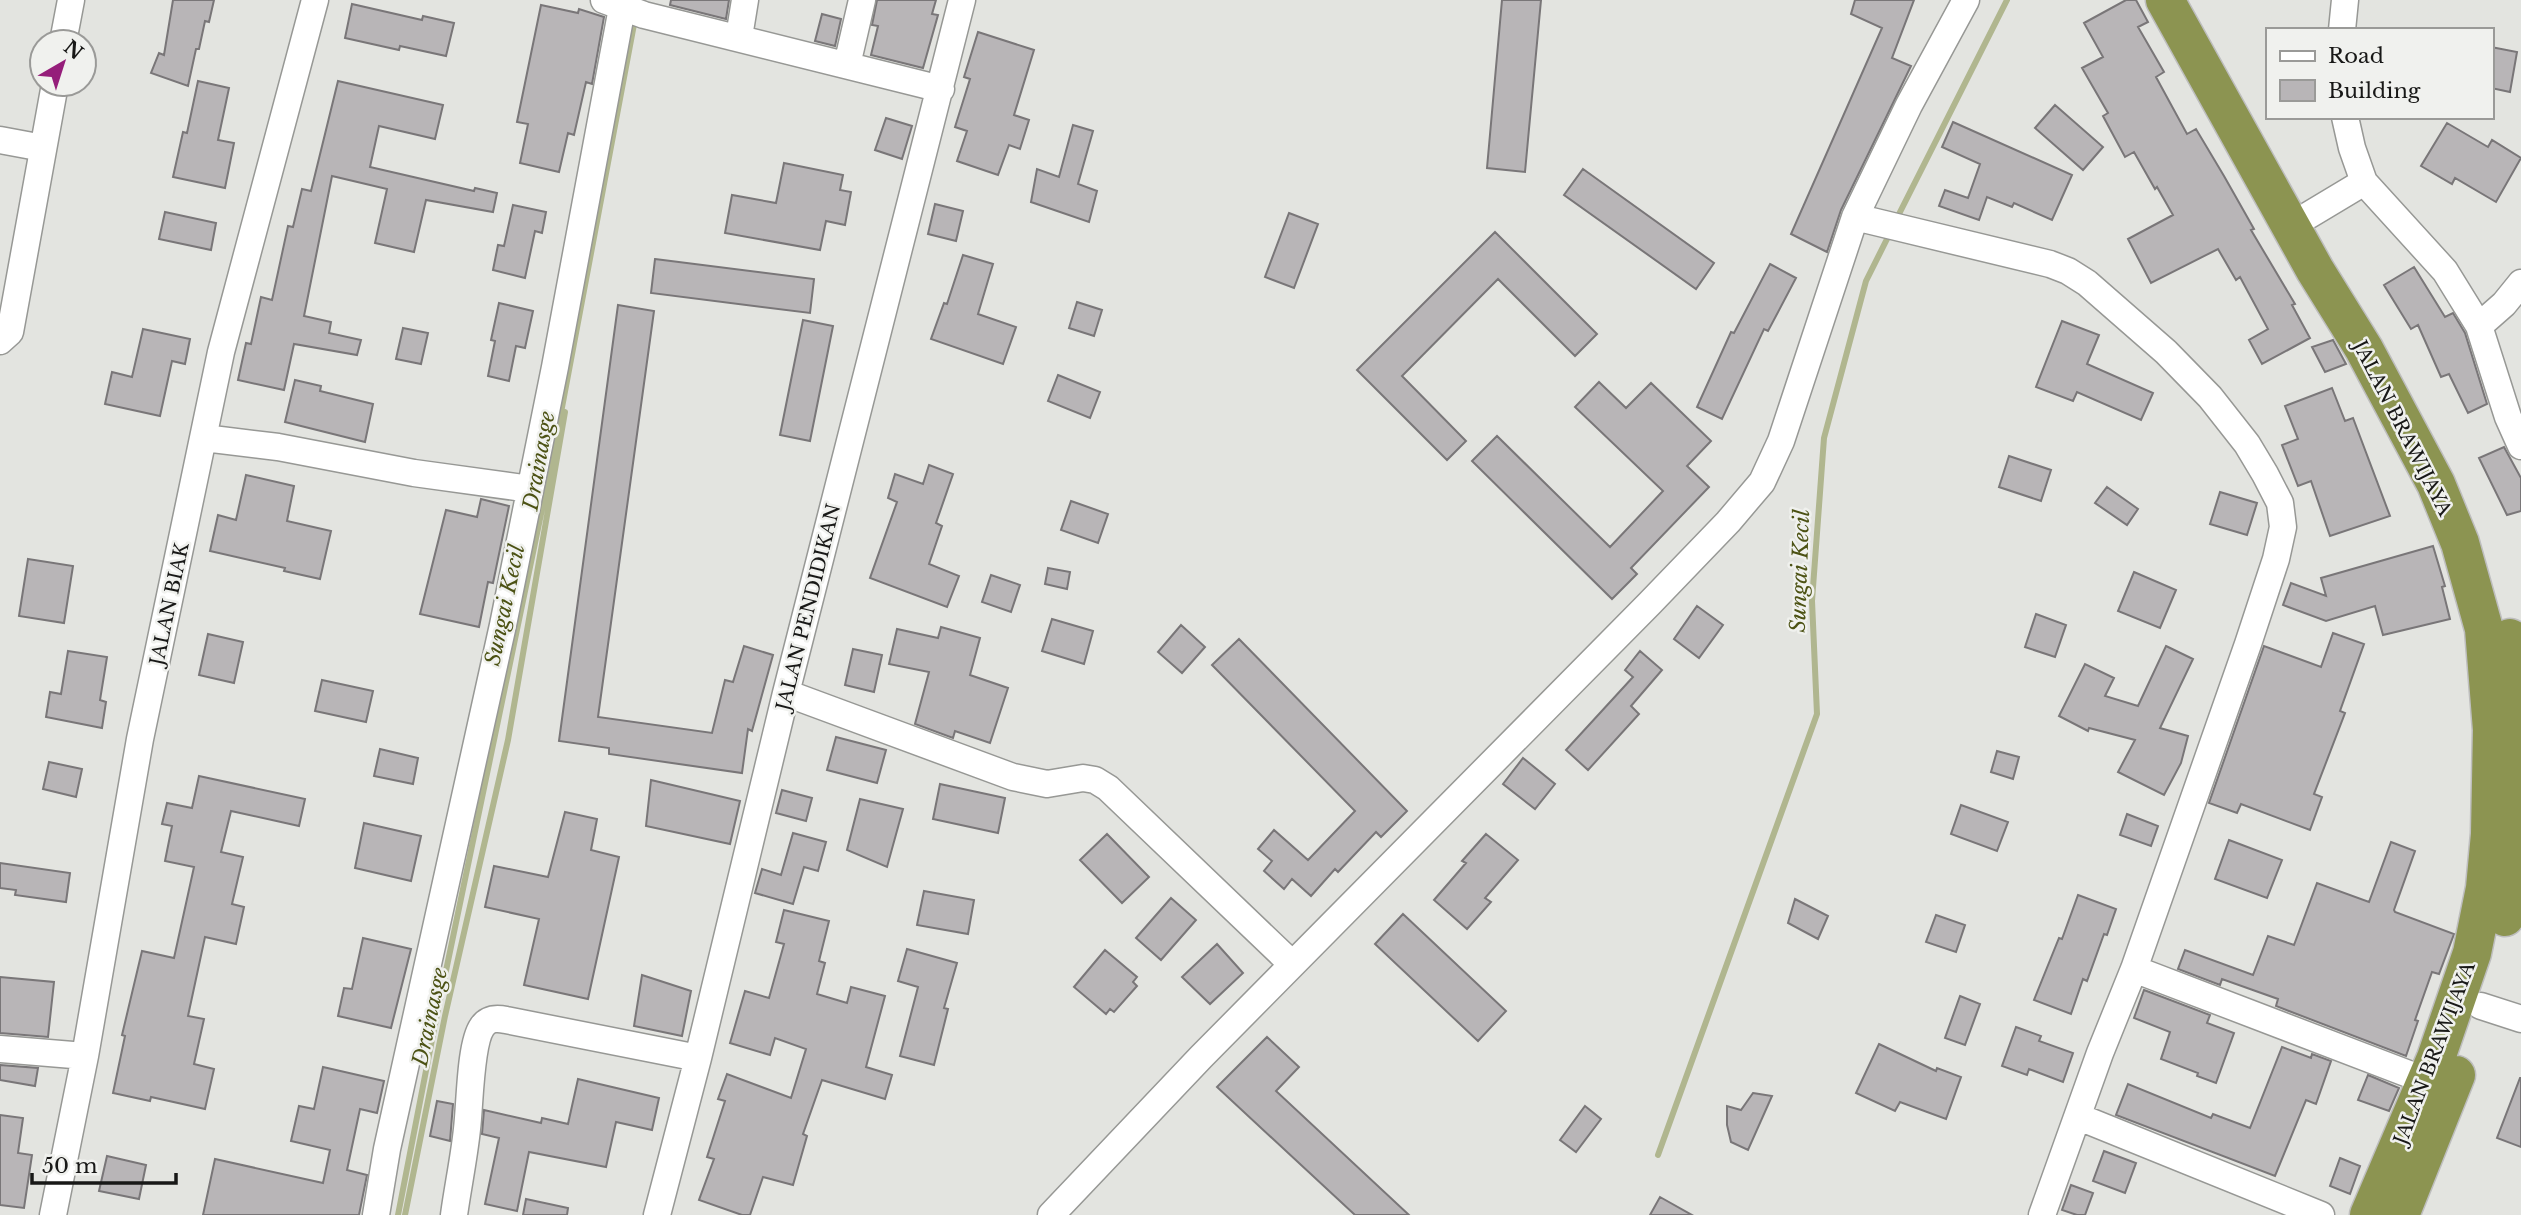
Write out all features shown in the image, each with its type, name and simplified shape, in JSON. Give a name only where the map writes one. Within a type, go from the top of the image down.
[{"type":"highway","name":"JALAN BRAWIJAYA","points":[[2165,0],[2315,270],[2364,349],[2436,484],[2460,543],[2484,629],[2492,730],[2490,834],[2485,888],[2472,953],[2438,1086],[2400,1215]]},
{"type":"highway","name":"JALAN BRAWIJAYA","points":[[2192,0],[2309,215],[2400,368],[2473,507],[2502,600],[2514,660],[2520,713],[2521,790]]},
{"type":"highway","name":"JALAN BRAWIJAYA","points":[[2369,1215],[2481,1006],[2508,903],[2521,805]]},
{"type":"street","points":[[66,28],[71,0]]},
{"type":"street","name":"JALAN BIAK","points":[[53,1215],[85,1056],[140,739],[221,352],[315,0]]},
{"type":"street","points":[[738,37],[745,0]]},
{"type":"street","points":[[847,65],[862,0]]},
{"type":"street","name":"JALAN PENDIDIKAN","points":[[657,1215],[962,0]]},
{"type":"street","points":[[1051,1215],[1292,964],[1650,603],[1728,522],[1762,482],[1782,441],[1909,106],[1966,0]]},
{"type":"street","points":[[2342,28],[2345,0]]},
{"type":"street","points":[[376,1215],[390,1136],[635,8],[941,89]]},
{"type":"street","points":[[0,341],[10,332],[52,98]]},
{"type":"street","points":[[2346,119],[2352,148],[2364,182],[2445,271],[2479,326],[2508,417],[2521,446]]},
{"type":"street","points":[[0,139],[43,148]]},
{"type":"street","points":[[2309,215],[2364,182]]},
{"type":"street","points":[[1867,220],[2050,264],[2087,283],[2166,352],[2210,397],[2247,444],[2280,503],[2283,527],[2276,559],[2134,969],[2042,1215]]},
{"type":"street","points":[[2479,326],[2504,304],[2521,283]]},
{"type":"street","points":[[204,438],[278,447],[414,473],[530,489]]},
{"type":"street","points":[[786,693],[1013,777],[1046,784],[1083,778],[1095,780],[1128,804],[1292,964]]},
{"type":"street","points":[[2134,969],[2438,1086]]},
{"type":"street","points":[[2481,1006],[2521,1019]]},
{"type":"street","points":[[454,1215],[467,1129],[475,1047],[485,1023],[492,1019],[506,1020],[698,1058]]},
{"type":"street","points":[[0,1049],[85,1056]]},
{"type":"street","points":[[2079,1117],[2321,1215]]},
{"type":"building","points":[[173,0],[214,0],[209,22],[205,21],[199,49],[196,49],[188,86],[151,73],[159,53],[164,55]]},
{"type":"building","points":[[671,0],[729,0],[726,19],[670,5]]},
{"type":"building","points":[[877,0],[936,0],[932,14],[938,15],[923,68],[871,55],[878,26],[872,25]]},
{"type":"building","points":[[1502,0],[1541,0],[1525,172],[1487,168]]},
{"type":"building","points":[[1855,0],[1914,0],[1892,58],[1911,66],[1841,210],[1827,252],[1791,234],[1882,28],[1851,14]]},
{"type":"building","points":[[2126,0],[2136,0],[2148,22],[2138,27],[2164,72],[2156,77],[2187,134],[2196,129],[2295,304],[2292,305],[2310,338],[2262,364],[2249,340],[2268,329],[2240,277],[2236,280],[2218,249],[2151,283],[2128,239],[2173,215],[2134,152],[2125,157],[2103,116],[2108,113],[2082,68],[2103,57],[2084,23]]},
{"type":"building","points":[[352,4],[422,20],[423,16],[454,23],[446,56],[400,46],[399,50],[345,38]]},
{"type":"building","points":[[541,5],[578,13],[579,9],[604,17],[592,84],[586,82],[574,135],[568,133],[559,172],[520,163],[528,124],[517,122]]},
{"type":"building","points":[[822,14],[841,19],[835,46],[815,41]]},
{"type":"building","points":[[978,32],[1034,50],[1014,115],[1029,120],[1020,149],[1009,145],[998,175],[957,161],[967,131],[955,127],[970,79],[964,77]]},
{"type":"building","points":[[2493,47],[2517,52],[2510,92],[2493,88]]},
{"type":"building","points":[[198,81],[229,88],[218,140],[234,143],[225,188],[173,177],[183,132],[187,133]]},
{"type":"building","points":[[338,81],[443,105],[435,139],[379,126],[370,167],[474,191],[475,188],[497,193],[493,212],[426,200],[414,252],[375,243],[387,189],[332,176],[304,316],[331,322],[329,333],[361,340],[357,355],[294,344],[284,390],[238,380],[246,343],[251,344],[261,297],[272,300],[288,226],[293,227],[302,189],[311,191]]},
{"type":"building","points":[[2055,105],[2103,147],[2083,170],[2035,128]]},
{"type":"building","points":[[886,118],[912,126],[902,159],[875,150]]},
{"type":"building","points":[[1953,122],[2072,175],[2052,220],[2014,203],[2012,207],[1987,197],[1979,220],[1939,206],[1945,190],[1968,198],[1980,164],[1942,147]]},
{"type":"building","points":[[2447,123],[2488,147],[2492,140],[2521,158],[2496,202],[2455,178],[2452,184],[2421,166]]},
{"type":"building","points":[[1073,125],[1093,131],[1078,184],[1097,191],[1089,222],[1031,202],[1037,169],[1059,177]]},
{"type":"building","points":[[784,163],[843,175],[840,190],[851,192],[845,225],[826,221],[820,250],[725,233],[732,195],[776,203]]},
{"type":"building","points":[[1583,169],[1714,263],[1696,289],[1564,195]]},
{"type":"building","points":[[935,204],[963,211],[956,241],[928,234]]},
{"type":"building","points":[[513,205],[546,212],[542,233],[535,231],[525,278],[493,270],[498,245],[504,246]]},
{"type":"building","points":[[165,212],[216,223],[211,250],[159,239]]},
{"type":"building","points":[[1289,213],[1318,224],[1294,288],[1265,277]]},
{"type":"building","points":[[1495,232],[1597,334],[1575,356],[1498,279],[1402,376],[1466,441],[1447,460],[1357,370]]},
{"type":"building","points":[[963,255],[993,264],[978,314],[1016,327],[1003,364],[931,339],[944,303],[947,304]]},
{"type":"building","points":[[655,259],[814,279],[810,313],[651,293]]},
{"type":"building","points":[[1770,264],[1796,278],[1768,331],[1764,329],[1722,419],[1697,407],[1731,332],[1734,333]]},
{"type":"building","points":[[2414,267],[2445,317],[2453,313],[2465,333],[2487,404],[2468,413],[2449,374],[2441,377],[2418,325],[2411,329],[2384,285]]},
{"type":"building","points":[[1077,302],[1102,310],[1094,336],[1069,328]]},
{"type":"building","points":[[499,303],[533,311],[525,348],[516,346],[509,381],[488,376],[495,341],[491,340]]},
{"type":"building","points":[[618,305],[654,311],[598,717],[712,733],[725,680],[733,682],[744,646],[773,655],[752,731],[748,729],[742,773],[609,754],[609,748],[559,741]]},
{"type":"building","points":[[803,320],[833,326],[810,441],[780,435]]},
{"type":"building","points":[[2062,321],[2099,335],[2087,364],[2153,393],[2141,420],[2077,392],[2073,401],[2036,387]]},
{"type":"building","points":[[403,328],[428,333],[421,364],[396,359]]},
{"type":"building","points":[[143,329],[190,339],[185,364],[172,361],[160,416],[105,404],[112,372],[132,377]]},
{"type":"building","points":[[2333,340],[2346,364],[2325,372],[2312,347]]},
{"type":"building","points":[[1058,375],[1100,392],[1090,418],[1048,401]]},
{"type":"building","points":[[295,380],[321,386],[320,391],[373,404],[365,442],[285,422]]},
{"type":"building","points":[[1599,382],[1626,408],[1651,383],[1711,441],[1687,466],[1709,487],[1631,568],[1637,574],[1612,599],[1472,461],[1497,436],[1610,547],[1663,491],[1575,407]]},
{"type":"building","points":[[2332,388],[2345,421],[2353,418],[2390,516],[2330,536],[2311,481],[2298,486],[2282,445],[2298,439],[2285,406]]},
{"type":"building","points":[[2504,447],[2521,478],[2521,511],[2507,515],[2479,458]]},
{"type":"building","points":[[2009,456],[2051,470],[2041,501],[1999,487]]},
{"type":"building","points":[[929,465],[953,474],[936,523],[942,526],[929,564],[959,576],[947,607],[870,578],[897,502],[888,498],[895,474],[923,484]]},
{"type":"building","points":[[246,475],[294,486],[287,521],[331,531],[320,579],[210,551],[218,515],[236,520]]},
{"type":"building","points":[[2107,487],[2138,509],[2127,525],[2095,503]]},
{"type":"building","points":[[2220,492],[2257,503],[2247,535],[2210,524]]},
{"type":"building","points":[[481,499],[509,506],[493,583],[488,582],[479,627],[420,614],[446,510],[477,517]]},
{"type":"building","points":[[1071,501],[1108,514],[1098,543],[1061,530]]},
{"type":"building","points":[[2433,546],[2445,586],[2442,587],[2450,619],[2383,635],[2375,606],[2326,621],[2283,605],[2291,583],[2326,596],[2321,578]]},
{"type":"building","points":[[28,559],[73,566],[64,623],[19,616]]},
{"type":"building","points":[[1048,568],[1070,572],[1067,589],[1045,584]]},
{"type":"building","points":[[2134,572],[2176,590],[2160,628],[2118,611]]},
{"type":"building","points":[[991,575],[1020,585],[1011,612],[982,602]]},
{"type":"building","points":[[1697,606],[1723,625],[1699,658],[1674,639]]},
{"type":"building","points":[[2036,614],[2066,625],[2055,657],[2025,647]]},
{"type":"building","points":[[1052,619],[1093,631],[1084,664],[1042,651]]},
{"type":"building","points":[[1181,625],[1205,647],[1182,673],[1158,652]]},
{"type":"building","points":[[941,627],[980,638],[970,675],[1008,688],[990,743],[955,731],[953,738],[915,724],[929,672],[889,664],[897,629],[938,638]]},
{"type":"building","points":[[2333,633],[2364,644],[2340,711],[2345,713],[2314,794],[2322,797],[2310,830],[2241,804],[2237,813],[2209,803],[2264,646],[2321,667]]},
{"type":"building","points":[[208,634],[243,642],[234,683],[199,675]]},
{"type":"building","points":[[1239,639],[1407,811],[1381,837],[1376,832],[1338,872],[1335,869],[1311,896],[1292,879],[1284,889],[1264,871],[1272,861],[1258,849],[1274,830],[1308,860],[1355,811],[1212,665]]},
{"type":"building","points":[[2166,646],[2193,659],[2160,728],[2188,736],[2181,763],[2164,795],[2118,772],[2135,740],[2089,728],[2088,731],[2059,716],[2085,664],[2114,678],[2105,696],[2138,706]]},
{"type":"building","points":[[853,649],[882,655],[874,692],[845,685]]},
{"type":"building","points":[[68,651],[107,657],[100,700],[106,702],[102,728],[46,717],[50,692],[61,694]]},
{"type":"building","points":[[1640,651],[1662,670],[1631,706],[1639,714],[1588,770],[1566,750],[1633,677],[1625,670]]},
{"type":"building","points":[[322,680],[373,691],[366,722],[315,711]]},
{"type":"building","points":[[836,737],[886,750],[877,783],[827,770]]},
{"type":"building","points":[[380,749],[418,758],[413,784],[374,776]]},
{"type":"building","points":[[1997,751],[2019,757],[2013,779],[1991,772]]},
{"type":"building","points":[[1523,758],[1555,784],[1535,809],[1503,784]]},
{"type":"building","points":[[49,762],[82,769],[76,797],[43,789]]},
{"type":"building","points":[[199,776],[305,799],[299,826],[231,811],[221,852],[243,857],[232,904],[244,907],[236,944],[205,937],[188,1016],[204,1019],[194,1064],[214,1069],[205,1109],[151,1097],[150,1101],[113,1093],[125,1036],[122,1035],[142,951],[174,958],[194,867],[165,861],[172,826],[162,824],[167,803],[192,808]]},
{"type":"building","points":[[651,780],[740,801],[730,844],[646,826]]},
{"type":"building","points":[[940,784],[1005,798],[998,833],[933,819]]},
{"type":"building","points":[[782,790],[812,798],[806,821],[776,813]]},
{"type":"building","points":[[860,799],[903,809],[887,867],[847,850]]},
{"type":"building","points":[[1961,805],[2008,822],[1997,851],[1951,834]]},
{"type":"building","points":[[565,812],[597,819],[591,850],[619,857],[588,999],[524,985],[539,919],[485,907],[494,866],[548,877]]},
{"type":"building","points":[[2127,814],[2158,826],[2151,846],[2120,835]]},
{"type":"building","points":[[364,823],[421,836],[411,881],[355,868]]},
{"type":"building","points":[[793,833],[826,842],[818,871],[804,867],[793,904],[755,893],[762,869],[781,875]]},
{"type":"building","points":[[1107,834],[1149,877],[1122,903],[1080,860]]},
{"type":"building","points":[[1486,834],[1518,860],[1485,898],[1491,902],[1467,929],[1434,900],[1466,863],[1462,861]]},
{"type":"building","points":[[2229,840],[2282,860],[2267,898],[2215,879]]},
{"type":"building","points":[[2391,842],[2415,851],[2395,912],[2454,934],[2439,974],[2432,972],[2406,1056],[2276,1006],[2278,999],[2222,979],[2220,985],[2178,969],[2185,950],[2253,975],[2268,936],[2294,945],[2317,883],[2369,902]]},
{"type":"building","points":[[0,863],[70,873],[66,902],[15,895],[16,890],[0,888]]},
{"type":"building","points":[[924,891],[974,900],[968,934],[917,925]]},
{"type":"building","points":[[2078,895],[2116,909],[2087,981],[2083,979],[2071,1014],[2034,1000],[2059,938],[2062,939]]},
{"type":"building","points":[[1171,898],[1196,920],[1161,960],[1136,938]]},
{"type":"building","points":[[1795,899],[1828,916],[1818,939],[1788,923]]},
{"type":"building","points":[[784,910],[829,921],[819,961],[825,963],[817,994],[847,1003],[851,987],[885,996],[866,1067],[892,1075],[885,1099],[822,1080],[803,1134],[807,1136],[793,1185],[763,1177],[750,1215],[742,1215],[699,1200],[714,1159],[707,1157],[725,1101],[718,1099],[727,1074],[791,1098],[806,1049],[775,1038],[770,1055],[730,1043],[745,991],[769,998],[784,944],[776,942]]},
{"type":"building","points":[[1403,914],[1506,1011],[1478,1041],[1375,944]]},
{"type":"building","points":[[1936,915],[1965,925],[1956,952],[1926,942]]},
{"type":"building","points":[[363,938],[411,949],[391,1028],[338,1016],[344,988],[352,989]]},
{"type":"building","points":[[1217,944],[1243,973],[1210,1004],[1182,977]]},
{"type":"building","points":[[907,949],[957,963],[944,1008],[948,1009],[934,1065],[900,1056],[918,987],[898,981]]},
{"type":"building","points":[[1105,950],[1137,977],[1133,982],[1137,986],[1114,1012],[1110,1009],[1106,1014],[1074,987]]},
{"type":"building","points":[[642,975],[691,991],[682,1036],[634,1026]]},
{"type":"building","points":[[0,977],[54,982],[48,1037],[0,1033]]},
{"type":"building","points":[[2144,990],[2210,1015],[2207,1023],[2234,1033],[2216,1083],[2161,1059],[2170,1032],[2134,1018]]},
{"type":"building","points":[[1960,996],[1980,1004],[1965,1045],[1945,1038]]},
{"type":"building","points":[[2016,1027],[2041,1036],[2039,1041],[2073,1053],[2063,1082],[2029,1069],[2027,1075],[2002,1066]]},
{"type":"building","points":[[1267,1037],[1299,1067],[1276,1091],[1409,1215],[1355,1215],[1217,1087]]},
{"type":"building","points":[[1879,1044],[1936,1071],[1937,1068],[1961,1077],[1946,1119],[1900,1102],[1895,1111],[1856,1093]]},
{"type":"building","points":[[2282,1047],[2311,1058],[2312,1054],[2331,1061],[2316,1104],[2306,1100],[2275,1176],[2116,1115],[2128,1084],[2211,1118],[2213,1114],[2250,1128]]},
{"type":"building","points":[[0,1065],[38,1068],[35,1086],[0,1080]]},
{"type":"building","points":[[323,1067],[384,1081],[377,1113],[360,1109],[347,1170],[367,1175],[359,1215],[203,1215],[215,1159],[323,1183],[330,1150],[291,1141],[299,1106],[314,1109]]},
{"type":"building","points":[[2368,1075],[2399,1088],[2389,1111],[2358,1100]]},
{"type":"building","points":[[2521,1078],[2521,1147],[2497,1138]]},
{"type":"building","points":[[578,1079],[659,1098],[652,1130],[616,1122],[606,1167],[529,1152],[517,1211],[485,1204],[499,1138],[482,1134],[484,1110],[541,1123],[542,1118],[568,1124]]},
{"type":"building","points":[[1753,1093],[1772,1096],[1748,1150],[1731,1142],[1727,1106],[1741,1110]]},
{"type":"building","points":[[437,1101],[453,1104],[450,1141],[430,1136]]},
{"type":"building","points":[[1585,1106],[1601,1119],[1576,1152],[1560,1140]]},
{"type":"building","points":[[0,1115],[23,1118],[18,1153],[32,1155],[24,1208],[0,1205]]},
{"type":"building","points":[[2104,1151],[2136,1163],[2125,1193],[2093,1181]]},
{"type":"building","points":[[107,1156],[146,1165],[139,1199],[99,1191]]},
{"type":"building","points":[[2340,1158],[2360,1166],[2350,1194],[2330,1186]]},
{"type":"building","points":[[2071,1185],[2093,1193],[2085,1215],[2062,1210]]},
{"type":"building","points":[[1660,1197],[1692,1215],[1650,1215]]},
{"type":"building","points":[[526,1199],[568,1208],[567,1215],[523,1215]]},
{"type":"waterway","name":"Sungai Kecil","points":[[1896,220],[2007,0]]},
{"type":"waterway","name":"Sungai Kecil","points":[[398,1215],[551,466],[635,19]]},
{"type":"waterway","name":"Sungai Kecil","points":[[1658,1155],[1817,714],[1812,601],[1824,438],[1866,281],[1890,233]]},
{"type":"waterway","name":"Drainasge","points":[[405,1215],[445,1016],[508,740],[565,412]]}]
